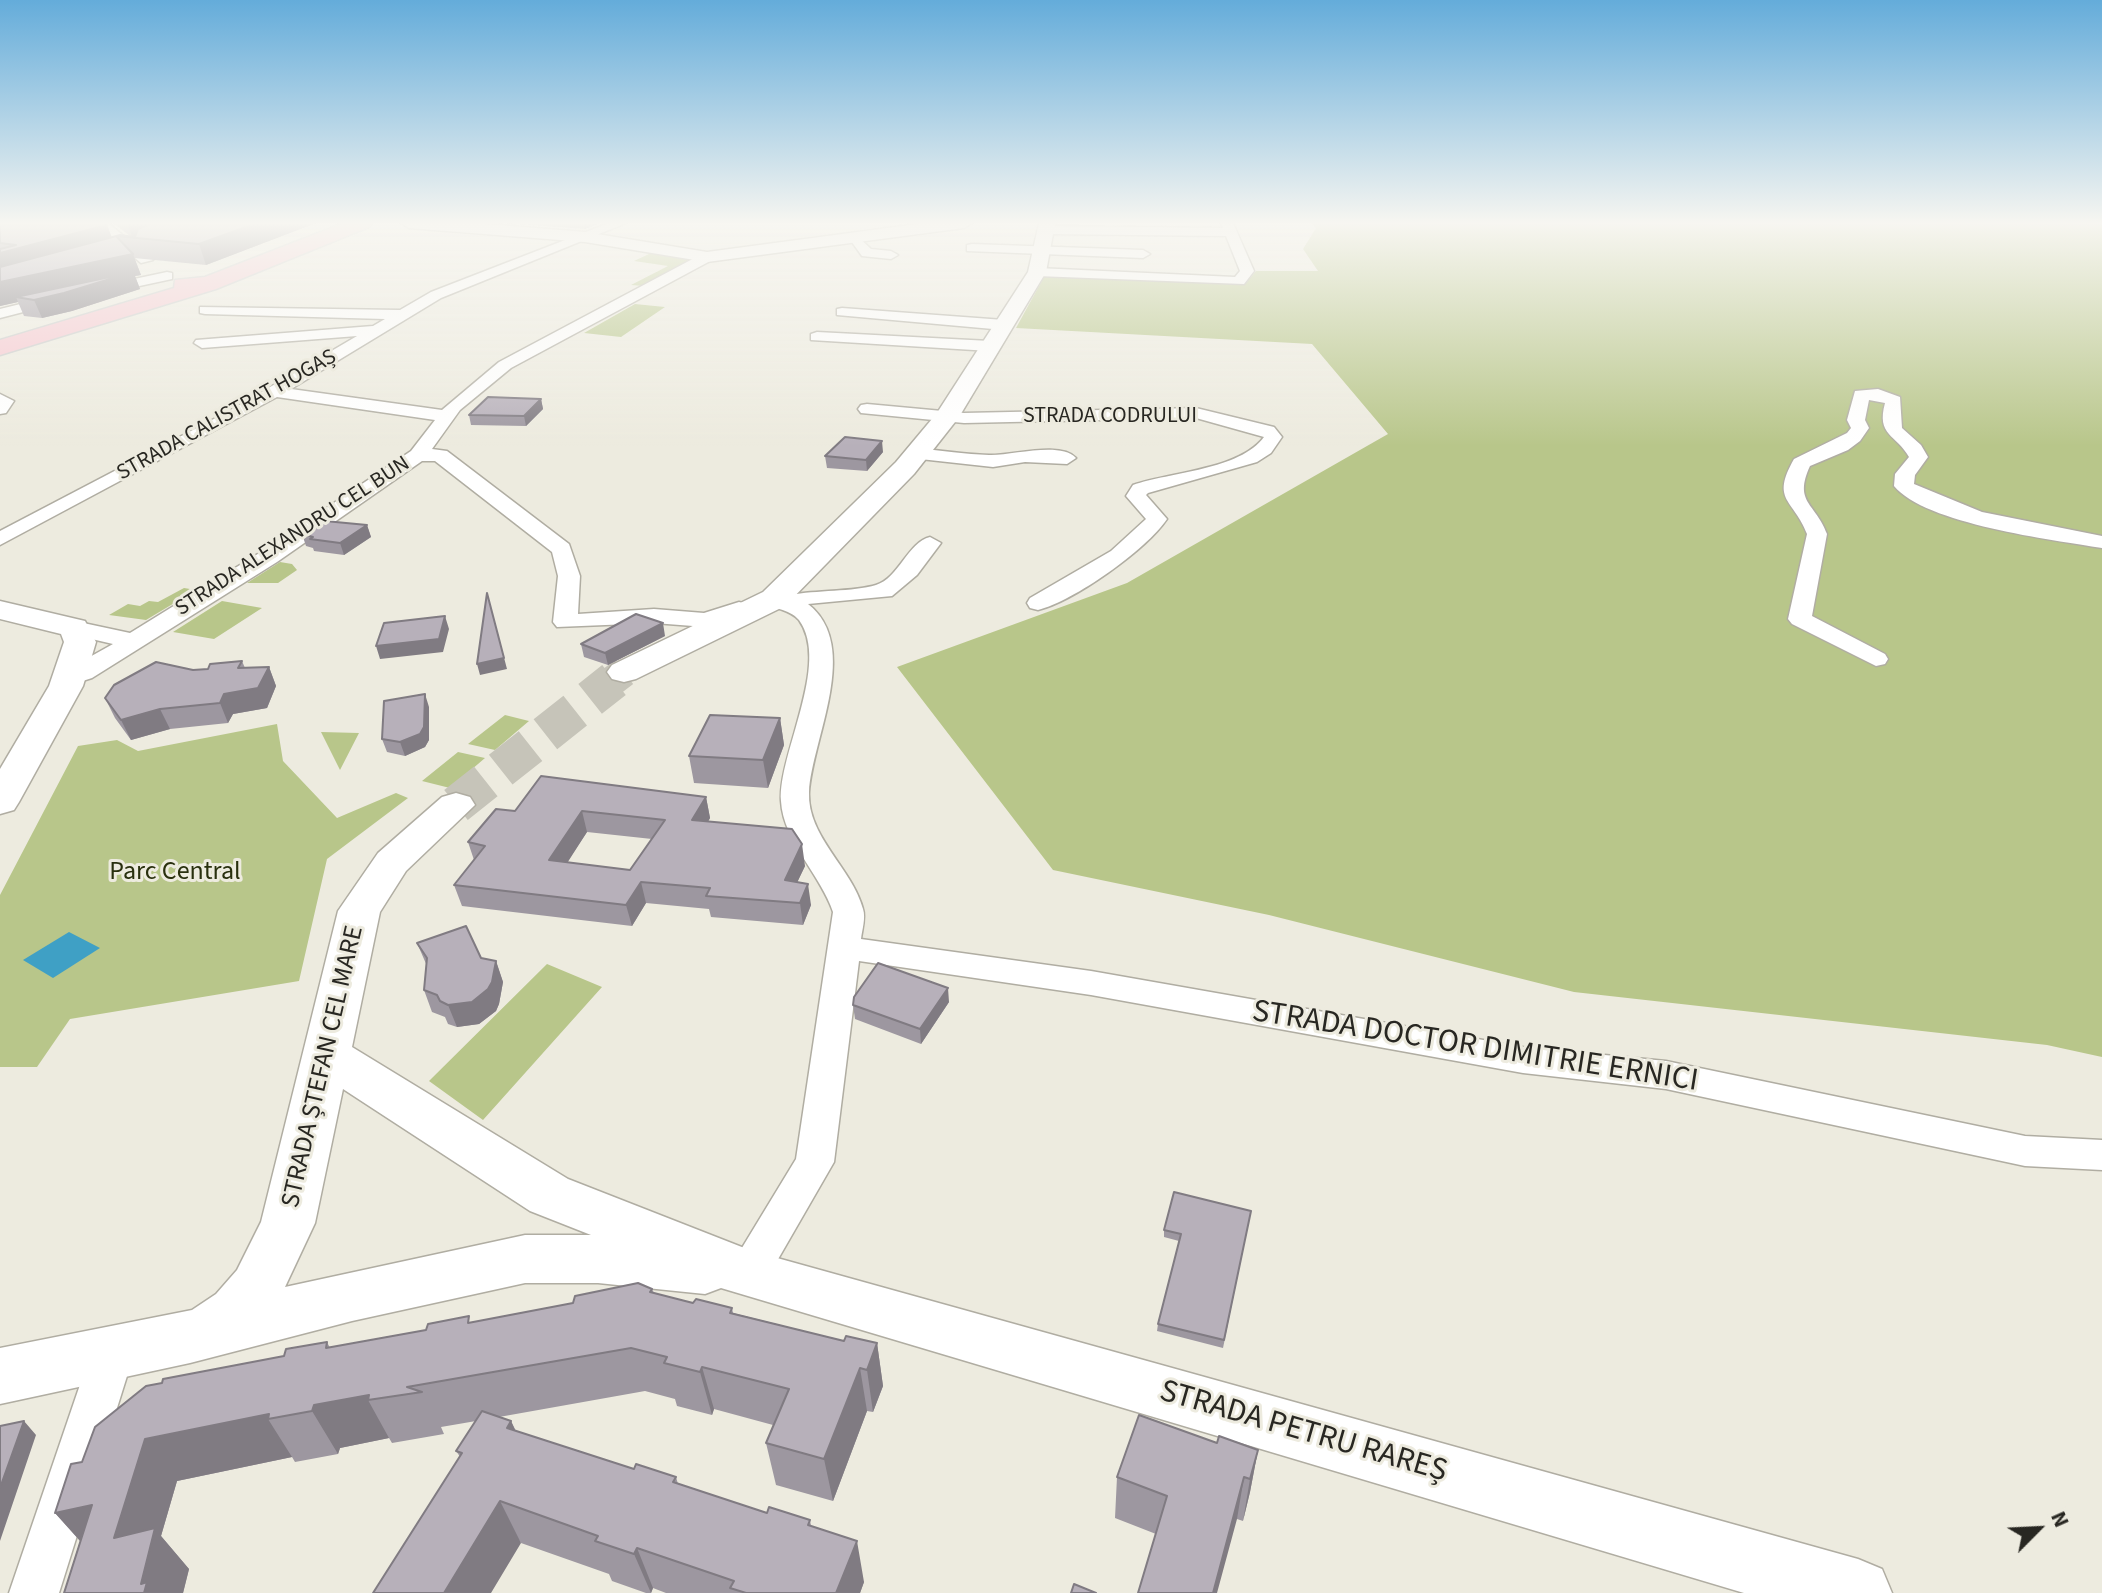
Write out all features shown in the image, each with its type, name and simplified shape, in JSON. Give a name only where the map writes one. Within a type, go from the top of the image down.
[{"type":"main road","points":[[0,346],[156,297]]},
{"type":"street","points":[[0,314],[66,297]]},
{"type":"street","name":"STRADA CALISTRAT HOGAȘ","points":[[0,539],[276,392],[432,297]]},
{"type":"street","name":"STRADA ALEXANDRU CEL BUN","points":[[70,678],[83,673],[269,557],[418,455],[444,416],[505,365],[632,297]]},
{"type":"street","points":[[624,672],[777,602],[918,454],[947,417],[997,336],[1016,297]]},
{"type":"street","points":[[205,310],[402,315]]},
{"type":"street","points":[[842,312],[997,336]]},
{"type":"street","points":[[202,343],[379,330]]},
{"type":"street","points":[[817,337],[997,336]]},
{"type":"street","points":[[276,392],[444,416]]},
{"type":"street","points":[[1876,659],[1800,619],[1801,598],[1810,574],[1817,534],[1814,523],[1795,501],[1791,491],[1801,463],[1854,437],[1860,428],[1856,420],[1861,395],[1878,394],[1894,401],[1889,415],[1891,425],[1896,435],[1919,457],[1905,474],[1904,486],[1921,497],[2005,525],[2102,542]]},
{"type":"street","points":[[0,399],[5,401],[0,409]]},
{"type":"street","points":[[867,409],[947,417]]},
{"type":"street","name":"STRADA CODRULUI","points":[[947,417],[1196,413],[1268,431],[1273,437],[1261,452],[1243,462],[1140,489],[1136,496],[1157,519],[1150,530],[1126,549],[1038,603]]},
{"type":"street","points":[[918,454],[993,461],[1025,456],[1067,458]]},
{"type":"street","points":[[418,455],[440,455],[561,549],[569,564],[570,580],[565,622],[654,616],[706,620],[801,598],[884,591],[909,570],[930,543]]},
{"type":"street","points":[[748,1274],[815,1162],[849,912],[843,890],[805,828],[796,807],[798,774],[820,672],[820,650],[813,623],[777,602]]},
{"type":"street","points":[[0,610],[133,641]]},
{"type":"street","points":[[0,802],[70,678],[80,642],[74,628]]},
{"type":"street","name":"STRADA ȘTEFAN CEL MARE","points":[[206,1332],[236,1312],[257,1288],[281,1271],[325,1054],[359,911],[392,862],[456,805]]},
{"type":"street","name":"STRADA DOCTOR DIMITRIE ERNICI","points":[[845,948],[1091,983],[1508,1057],[1666,1075],[2025,1151],[2102,1155]]},
{"type":"street","name":"STRADA PETRU RAREȘ","points":[[325,1054],[549,1195],[748,1274],[1858,1593]]},
{"type":"street","name":"STRADA PETRU RAREȘ","points":[[281,1271],[352,1296],[525,1259],[598,1259],[748,1274]]},
{"type":"street","name":"STRADA PETRU RAREȘ","points":[[0,1376],[206,1332],[281,1271]]},
{"type":"street","name":"STRADA PETRU RAREȘ","points":[[0,1397],[202,1354],[235,1342],[281,1271]]},
{"type":"street","points":[[34,1593],[105,1376]]},
{"type":"green space","points":[[1033,297],[2102,297],[2102,1057],[2047,1045],[1574,992],[1269,915],[1053,870],[897,667],[1127,583],[1388,434],[1312,344],[1016,328]]},
{"type":"green space","points":[[635,304],[665,307],[621,337],[584,333]]},
{"type":"green space","points":[[280,562],[292,564],[297,570],[278,583],[247,583]]},
{"type":"green space","points":[[184,588],[196,590],[146,620],[109,615],[128,604],[140,606],[149,601],[158,602]]},
{"type":"green space","points":[[222,601],[262,608],[214,639],[173,632]]},
{"type":"green space","points":[[505,715],[529,721],[495,750],[468,744]]},
{"type":"green space","name":"Parc Central","points":[[277,724],[283,761],[337,818],[396,793],[408,798],[327,859],[299,981],[70,1019],[37,1067],[0,1067],[0,895],[78,746],[117,740],[138,751]]},
{"type":"green space","points":[[321,732],[359,733],[340,770]]},
{"type":"green space","points":[[458,752],[485,758],[450,788],[422,781]]},
{"type":"green space","points":[[547,964],[602,987],[483,1120],[429,1081]]},
{"type":"water","points":[[69,932],[100,948],[53,978],[23,960]]},
{"type":"building","points":[[488,397],[541,399],[524,416],[469,415]]},
{"type":"building","points":[[845,437],[882,441],[866,460],[825,456]]},
{"type":"building","points":[[325,521],[367,525],[340,543],[310,539],[313,537],[302,534]]},
{"type":"building","points":[[487,593],[504,658],[477,664]]},
{"type":"building","points":[[636,614],[663,623],[605,653],[581,644]]},
{"type":"building","points":[[445,616],[439,639],[376,646],[384,623]]},
{"type":"building","points":[[242,661],[238,668],[269,667],[258,688],[224,694],[220,703],[160,709],[121,720],[105,698],[114,685],[156,662],[193,670],[208,669],[210,664]]},
{"type":"building","points":[[425,694],[424,727],[420,734],[400,742],[382,739],[384,701]]},
{"type":"building","points":[[710,715],[780,718],[763,760],[689,756]]},
{"type":"building","points":[[541,776],[706,797],[692,820],[792,829],[802,844],[785,880],[808,884],[800,903],[706,896],[710,888],[641,882],[626,905],[454,885],[485,846],[468,842],[496,809],[515,811]],"holes":[[[582,811],[665,820],[630,870],[549,860]]]},
{"type":"building","points":[[466,926],[481,958],[496,961],[492,982],[472,1002],[448,1005],[440,1001],[437,995],[424,990],[427,958],[417,943]]},
{"type":"building","points":[[878,963],[948,988],[920,1029],[853,1005],[854,997]]},
{"type":"building","points":[[1174,1192],[1251,1211],[1224,1340],[1158,1324],[1181,1234],[1164,1230]]},
{"type":"building","points":[[638,1283],[652,1289],[650,1292],[693,1303],[696,1299],[732,1308],[730,1313],[844,1341],[846,1336],[877,1343],[867,1370],[860,1368],[824,1459],[766,1443],[789,1389],[702,1367],[700,1372],[664,1363],[667,1357],[631,1348],[407,1387],[422,1392],[368,1400],[369,1395],[314,1405],[312,1411],[268,1419],[269,1414],[145,1439],[114,1538],[155,1528],[141,1584],[147,1582],[144,1593],[64,1593],[92,1505],[55,1513],[71,1464],[82,1462],[95,1427],[146,1386],[162,1383],[163,1379],[284,1356],[286,1349],[327,1342],[326,1348],[426,1330],[428,1324],[469,1316],[468,1323],[573,1303],[575,1296]]},
{"type":"building","points":[[482,1411],[511,1421],[507,1428],[634,1469],[636,1464],[676,1477],[673,1482],[767,1513],[769,1507],[810,1520],[808,1525],[857,1541],[836,1593],[746,1593],[730,1588],[734,1581],[637,1548],[634,1554],[595,1541],[598,1536],[500,1501],[444,1593],[373,1593],[462,1453],[456,1451]]},
{"type":"building","points":[[1139,1415],[1217,1443],[1219,1436],[1258,1450],[1250,1479],[1244,1477],[1213,1593],[1138,1593],[1167,1496],[1117,1477]]},
{"type":"building","points":[[24,1421],[0,1488],[0,1426]]},
{"type":"building","points":[[1074,1584],[1096,1593],[1071,1593]]},
{"type":"tunnel","points":[[611,682],[624,672]]},
{"type":"tunnel","points":[[456,805],[614,680]]}]
